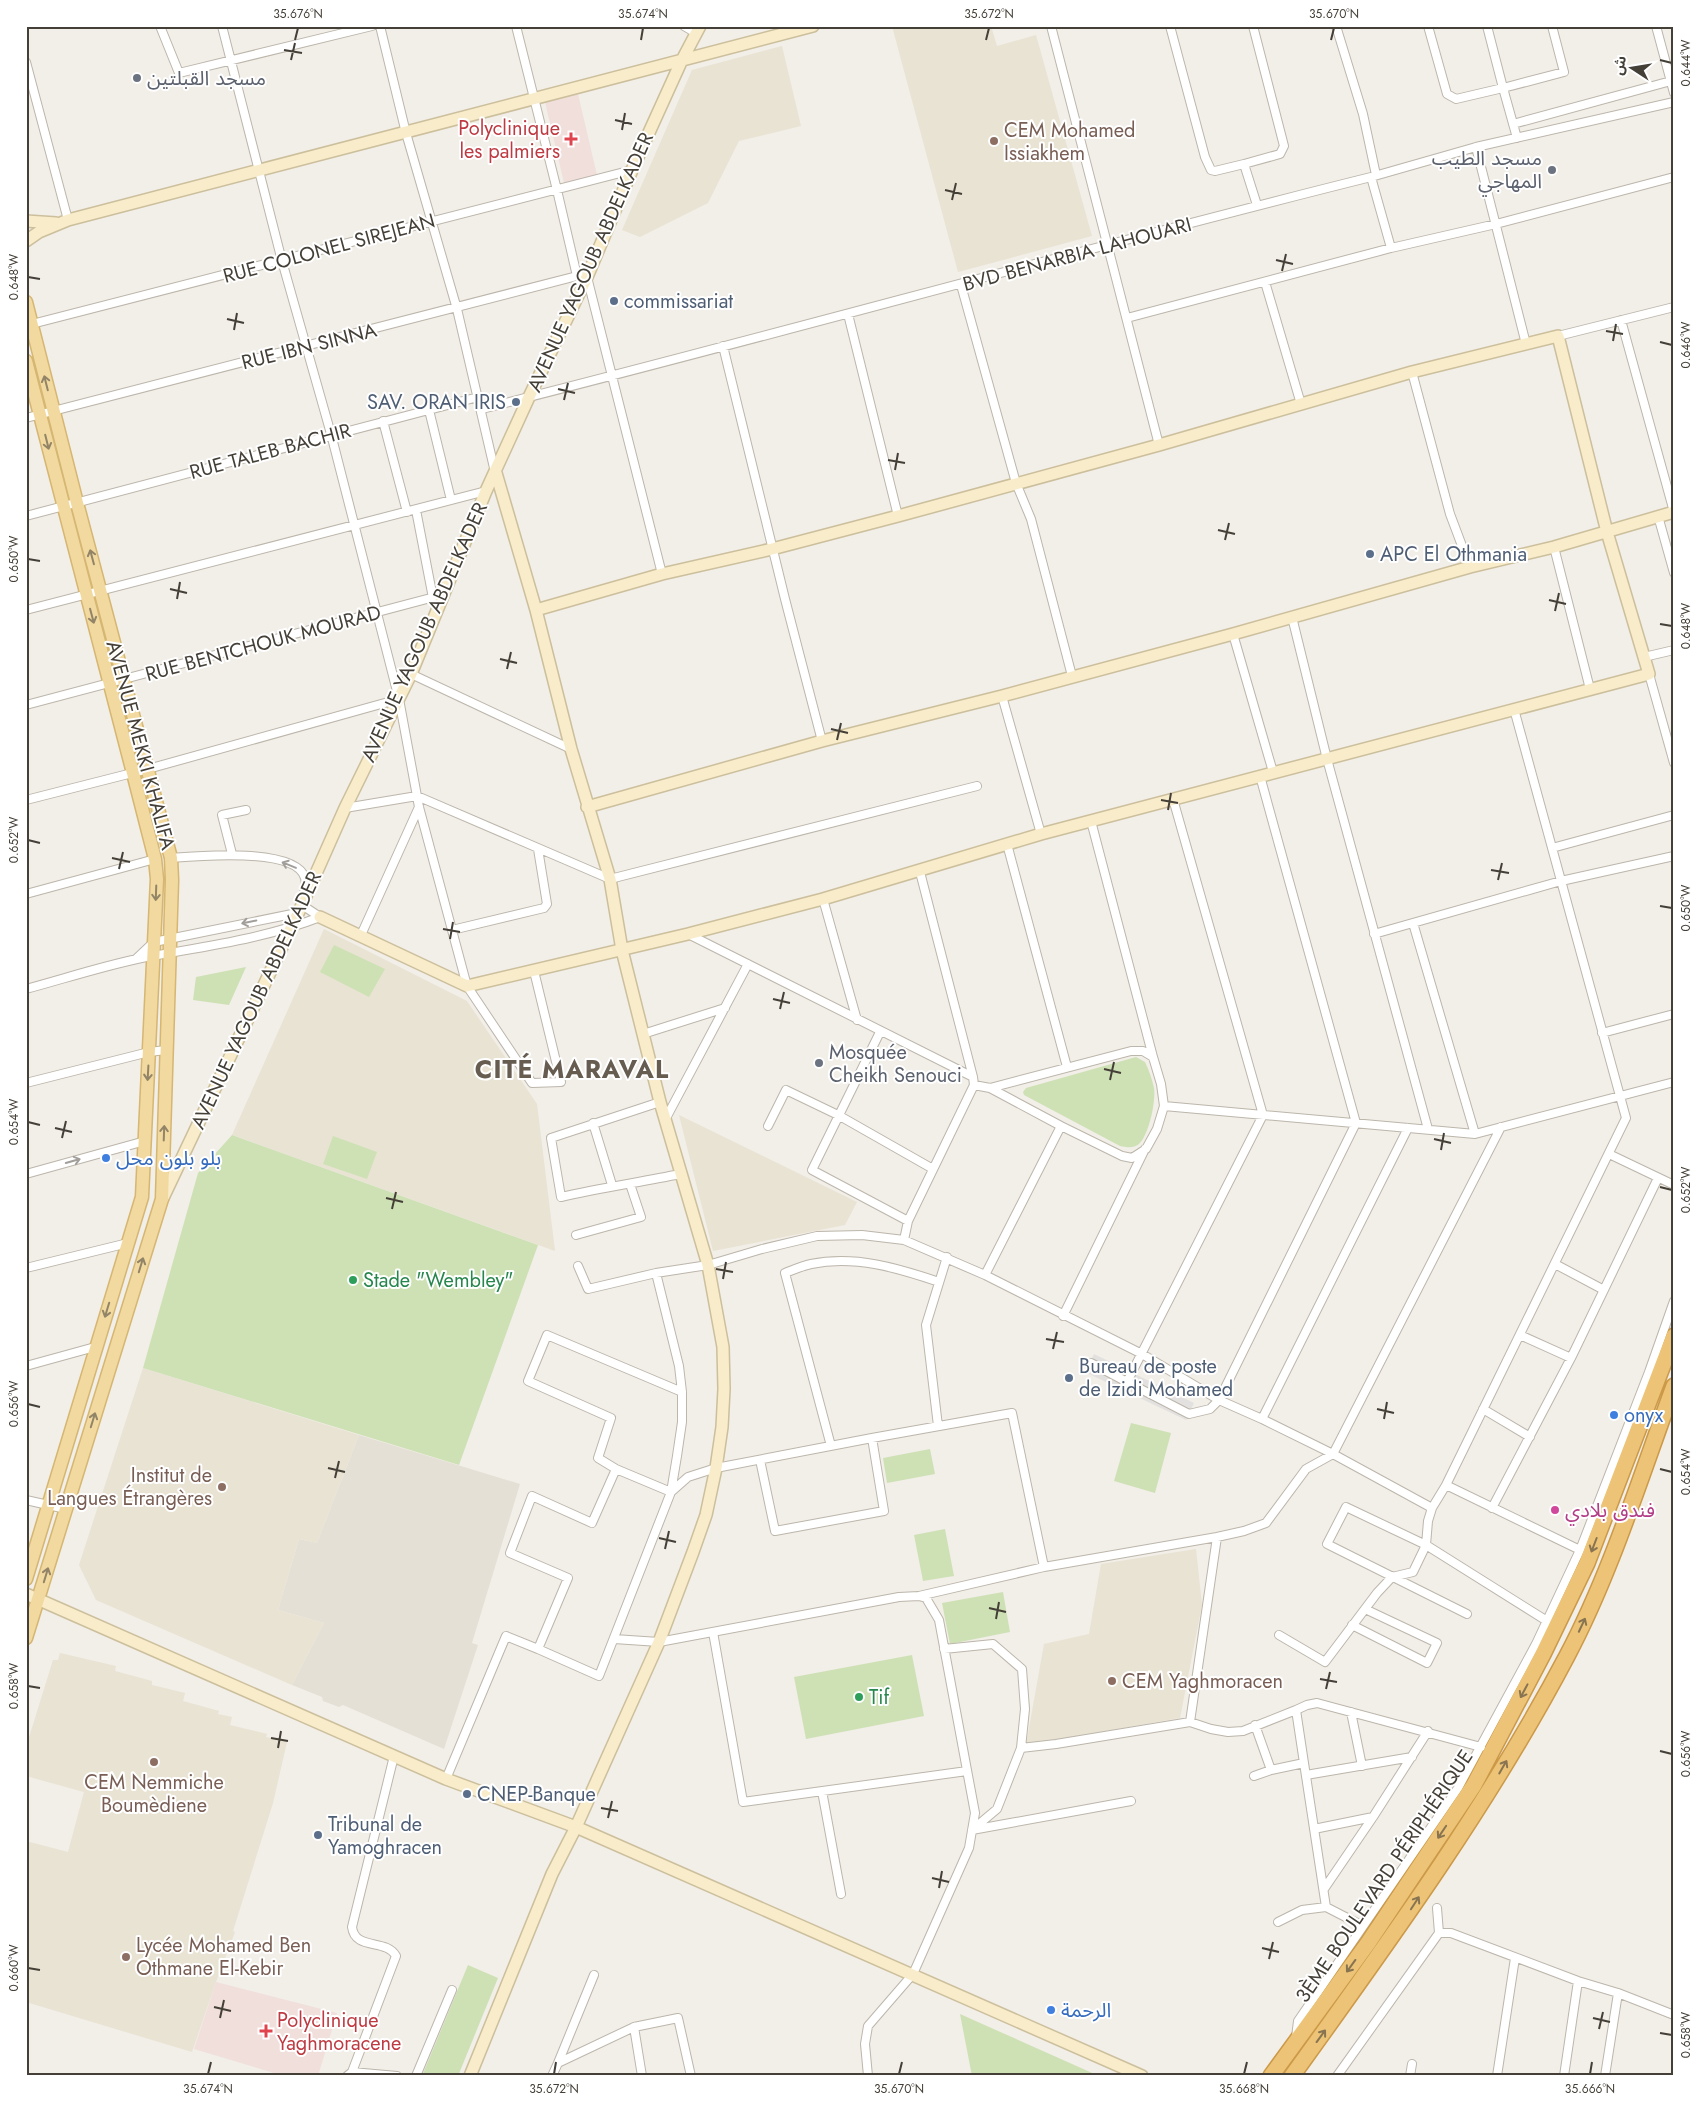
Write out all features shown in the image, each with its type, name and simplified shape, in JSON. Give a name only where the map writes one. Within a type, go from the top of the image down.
[{"type":"highway","name":"3ÈME BOULEVARD PÉRIPHÉRIQUE","points":[[1271,2076],[1368,1944],[1474,1784],[1534,1672],[1587,1563],[1674,1336]]},
{"type":"highway","name":"3ÈME BOULEVARD PÉRIPHÉRIQUE","points":[[1292,2076],[1401,1924],[1489,1790],[1567,1656],[1600,1584],[1674,1386]]},
{"type":"main road","name":"AVENUE MEKKI KHALIFA","points":[[26,302],[29,325],[171,858],[172,880],[162,1199],[66,1509],[32,1597],[26,1638]]},
{"type":"main road","name":"AVENUE MEKKI KHALIFA","points":[[26,361],[155,859],[156,878],[142,1196],[26,1579]]},
{"type":"street","points":[[160,26],[180,73],[372,26]]},
{"type":"street","points":[[222,26],[282,261],[331,434],[398,698],[419,807],[467,986],[532,1083],[561,1082],[534,971]]},
{"type":"street","points":[[380,26],[406,133],[457,308],[496,473],[536,610],[587,807],[610,879],[622,950],[660,1102],[708,1265],[723,1347],[723,1398],[716,1468],[706,1515],[659,1642],[576,1827],[552,1874],[470,2076]]},
{"type":"street","points":[[516,26],[558,190],[612,378],[662,574]]},
{"type":"street","points":[[684,26],[698,30]]},
{"type":"street","points":[[26,241],[39,232],[64,221],[259,169],[681,62],[813,26]]},
{"type":"street","points":[[1051,26],[1159,445]]},
{"type":"street","points":[[1170,26],[1205,157],[1211,170],[1215,171],[1280,154],[1284,146],[1253,26]]},
{"type":"street","points":[[1336,26],[1363,114],[1373,176],[1391,248]]},
{"type":"street","points":[[1428,26],[1447,94],[1456,99],[1564,72],[1552,26]]},
{"type":"street","points":[[1487,26],[1517,138]]},
{"type":"street","points":[[1656,26],[1674,93]]},
{"type":"street","name":"AVENUE YAGOUB ABDELKADER","points":[[162,1199],[345,808],[410,674],[438,597],[496,473],[582,276],[681,62],[698,30]]},
{"type":"street","points":[[26,62],[64,221]]},
{"type":"street","points":[[1513,124],[1671,81]]},
{"type":"street","name":"BVD BENARBIA LAHOUARI","points":[[482,409],[612,378],[723,346],[961,285],[1476,147],[1674,102]]},
{"type":"street","points":[[1476,147],[1526,344]]},
{"type":"street","points":[[1244,164],[1257,205]]},
{"type":"street","name":"RUE COLONEL SIREJEAN","points":[[29,325],[632,170]]},
{"type":"street","points":[[1127,318],[1391,248],[1496,224],[1674,177]]},
{"type":"street","points":[[26,221],[64,221]]},
{"type":"street","name":"RUE IBN SINNA","points":[[26,418],[582,276]]},
{"type":"street","points":[[1266,282],[1301,404]]},
{"type":"street","points":[[961,285],[1016,483],[1031,519],[1072,676]]},
{"type":"street","points":[[536,610],[662,574],[772,549],[898,516],[1159,445],[1412,372],[1674,307]]},
{"type":"street","points":[[848,314],[898,516]]},
{"type":"street","points":[[587,807],[822,741],[1002,696],[1234,634],[1470,567],[1554,547],[1674,512],[1621,320]]},
{"type":"street","points":[[1558,336],[1607,532],[1674,763]]},
{"type":"street","points":[[723,346],[772,549],[822,741]]},
{"type":"street","points":[[1412,372],[1450,514],[1470,567]]},
{"type":"street","name":"RUE TALEB BACHIR","points":[[26,516],[331,434],[478,397]]},
{"type":"street","points":[[429,410],[451,500]]},
{"type":"street","points":[[383,421],[407,512]]},
{"type":"street","points":[[26,610],[486,491]]},
{"type":"street","points":[[416,510],[438,597]]},
{"type":"street","points":[[1658,516],[1674,573]]},
{"type":"street","points":[[1554,547],[1590,689]]},
{"type":"street","name":"RUE BENTCHOUK MOURAD","points":[[26,705],[438,597]]},
{"type":"street","points":[[1292,617],[1327,759],[1428,1129]]},
{"type":"street","points":[[1234,634],[1273,772]]},
{"type":"street","points":[[1644,657],[1674,650]]},
{"type":"street","points":[[410,674],[571,749]]},
{"type":"street","points":[[136,959],[154,942],[299,909],[361,935],[467,986],[688,934],[823,899],[920,872],[1041,834],[1649,674]]},
{"type":"street","points":[[1002,696],[1041,834]]},
{"type":"street","points":[[26,800],[148,769],[398,698]]},
{"type":"street","points":[[1279,1635],[1325,1662],[1352,1625],[1392,1577],[1413,1572],[1426,1545],[1428,1521],[1432,1508],[1446,1485],[1626,1118],[1514,709]]},
{"type":"street","points":[[1090,1363],[1189,1414],[1210,1409],[1218,1400],[1356,1123],[1260,776]]},
{"type":"street","points":[[345,808],[417,796],[610,879],[977,786]]},
{"type":"street","points":[[1127,1382],[1263,1115],[1173,800]]},
{"type":"street","points":[[361,935],[419,807]]},
{"type":"street","points":[[232,854],[222,814],[246,810]]},
{"type":"street","points":[[1552,848],[1674,815]]},
{"type":"street","points":[[1063,1316],[1157,1129],[1164,1106],[1161,1084],[1152,1057],[1091,821]]},
{"type":"street","points":[[1007,844],[1067,1067]]},
{"type":"street","points":[[452,930],[544,908],[547,904],[538,849]]},
{"type":"street","points":[[171,858],[232,854],[290,864],[300,870],[305,878],[299,909]]},
{"type":"street","points":[[1374,934],[1561,881],[1674,856]]},
{"type":"street","points":[[26,894],[155,859]]},
{"type":"street","points":[[904,1240],[908,1221],[974,1081],[920,872]]},
{"type":"street","points":[[823,899],[857,1020]]},
{"type":"street","points":[[26,989],[136,959],[290,929],[320,917]]},
{"type":"street","points":[[1413,923],[1475,1134]]},
{"type":"street","points":[[688,934],[1122,1156],[1132,1158],[1146,1149]]},
{"type":"street","points":[[665,1120],[748,964]]},
{"type":"street","points":[[643,1034],[725,1008]]},
{"type":"street","points":[[1602,1033],[1674,1014]]},
{"type":"street","points":[[880,1032],[812,1170],[908,1221]]},
{"type":"street","points":[[26,1083],[149,1052],[166,1050]]},
{"type":"street","points":[[990,1088],[1131,1051],[1143,1051],[1152,1057]]},
{"type":"street","points":[[1164,1106],[1475,1134],[1674,1082]]},
{"type":"street","points":[[768,1126],[786,1090],[838,1115],[933,1169]]},
{"type":"street","points":[[660,1102],[551,1138],[561,1197],[612,1185],[630,1184],[680,1174]]},
{"type":"street","points":[[593,1123],[612,1185]]},
{"type":"street","points":[[985,1275],[1061,1126]]},
{"type":"street","points":[[614,1639],[659,1642],[899,1597],[919,1596],[1044,1567],[1217,1537],[1244,1531],[1266,1523],[1306,1468],[1333,1454],[1501,1127]]},
{"type":"street","points":[[1262,1419],[1408,1128]]},
{"type":"street","points":[[26,1174],[145,1140]]},
{"type":"street","points":[[1609,1154],[1674,1185]]},
{"type":"street","points":[[1492,1508],[1571,1358],[1658,1178]]},
{"type":"street","points":[[576,1235],[641,1217],[630,1184]]},
{"type":"street","points":[[578,1266],[588,1289],[656,1273],[708,1265],[762,1249],[817,1236],[862,1235],[904,1240],[985,1275],[1063,1316],[1142,1354],[1218,1400],[1262,1419],[1333,1454],[1432,1508]]},
{"type":"street","points":[[26,1268],[128,1242]]},
{"type":"street","points":[[938,1426],[926,1325],[946,1257]]},
{"type":"street","points":[[831,1446],[785,1272],[811,1264],[866,1262],[894,1267],[939,1282]]},
{"type":"street","points":[[1555,1264],[1604,1290]]},
{"type":"street","points":[[446,1778],[506,1636],[599,1676],[671,1492],[682,1422],[682,1392],[679,1366],[656,1273]]},
{"type":"street","points":[[1264,2076],[1296,2042],[1298,2021],[1458,1788],[1481,1747],[1547,1621],[1580,1550],[1649,1372],[1674,1301]]},
{"type":"street","points":[[671,1492],[616,1469],[598,1458],[612,1418],[528,1380],[547,1335],[682,1392]]},
{"type":"street","points":[[1520,1335],[1571,1358]]},
{"type":"street","points":[[26,1366],[95,1347]]},
{"type":"street","points":[[1483,1409],[1530,1437]]},
{"type":"street","points":[[671,1492],[688,1477],[716,1468],[1012,1413],[1044,1567]]},
{"type":"street","points":[[760,1460],[775,1531],[884,1511],[872,1438]]},
{"type":"street","points":[[538,1649],[568,1578],[510,1553],[532,1496],[592,1523],[616,1469]]},
{"type":"street","points":[[1446,1485],[1580,1550]]},
{"type":"street","points":[[26,1500],[66,1509]]},
{"type":"street","points":[[1467,1614],[1327,1544],[1346,1507],[1426,1545],[1547,1621]]},
{"type":"street","points":[[1190,1722],[1217,1537]]},
{"type":"street","points":[[868,2076],[864,2044],[868,2026],[913,1974],[970,1848],[975,1813],[938,1620],[926,1598],[919,1596]]},
{"type":"street","points":[[32,1597],[446,1778],[576,1827],[1142,2076]]},
{"type":"street","points":[[1352,1625],[1427,1663],[1437,1643],[1365,1609]]},
{"type":"street","points":[[713,1632],[743,1802],[967,1771]]},
{"type":"street","points":[[944,1649],[994,1644],[1022,1669],[1024,1709],[1022,1748],[997,1809],[972,1830]]},
{"type":"street","points":[[1022,1748],[1190,1722],[1212,1730],[1242,1731],[1307,1705],[1317,1704],[1481,1747]]},
{"type":"street","points":[[1296,1710],[1326,1907]]},
{"type":"street","points":[[1351,1712],[1362,1766]]},
{"type":"street","points":[[1255,1725],[1271,1770]]},
{"type":"street","points":[[1324,1890],[1428,1732]]},
{"type":"street","points":[[394,1756],[352,1927],[353,1934],[358,1940],[386,1948],[393,1951],[396,1956],[349,2074],[397,2076]]},
{"type":"street","points":[[1306,1775],[1412,1757]]},
{"type":"street","points":[[1254,1776],[1271,1770],[1304,1763]]},
{"type":"street","points":[[822,1791],[841,1894]]},
{"type":"street","points":[[972,1830],[1131,1801]]},
{"type":"street","points":[[1314,1829],[1373,1817]]},
{"type":"street","points":[[1278,1922],[1302,1910],[1326,1907],[1363,1926]]},
{"type":"street","points":[[1337,2076],[1439,1933],[1437,1908]]},
{"type":"street","points":[[1439,1933],[1451,1933],[1674,2015]]},
{"type":"street","points":[[1497,2076],[1515,1958]]},
{"type":"street","points":[[552,2076],[594,1975]]},
{"type":"street","points":[[1564,2076],[1578,1981]]},
{"type":"street","points":[[416,2076],[452,1990]]},
{"type":"street","points":[[1605,2076],[1618,1993]]},
{"type":"street","points":[[558,2062],[634,2027],[678,2018],[691,2076]]},
{"type":"street","points":[[634,2027],[642,2076]]},
{"type":"street","points":[[1410,2076],[1412,2064]]},
{"type":"shaded area","name":"CEM Mohamed Issiakhem","points":[[892,26],[991,26],[997,46],[1036,35],[1092,236],[958,272]]},
{"type":"shaded area","points":[[782,46],[801,126],[739,141],[708,203],[640,237],[622,230],[692,70]]},
{"type":"shaded area","name":"Polyclinique les palmiers","points":[[578,94],[597,175],[564,183],[545,102]]},
{"type":"shaded area","points":[[324,929],[467,1001],[537,1104],[555,1251],[232,1135]]},
{"type":"shaded area","points":[[679,1115],[857,1202],[845,1225],[713,1251]]},
{"type":"shaded area","points":[[1094,1354],[1194,1403],[1186,1420],[1085,1372]]},
{"type":"shaded area","name":"Institut de Langues Étrangères","points":[[143,1368],[359,1435],[317,1543],[299,1539],[278,1610],[324,1623],[292,1685],[96,1600],[79,1565]]},
{"type":"shaded area","points":[[359,1435],[520,1484],[472,1643],[478,1645],[444,1749],[343,1705],[339,1707],[323,1701],[322,1697],[292,1685],[324,1623],[278,1610],[299,1539],[317,1543]]},
{"type":"shaded area","name":"CEM Yaghmoracen","points":[[1196,1549],[1202,1605],[1180,1718],[1026,1745],[1044,1644],[1089,1634],[1101,1564]]},
{"type":"shaded area","points":[[60,1653],[116,1666],[115,1671],[152,1681],[152,1685],[185,1693],[183,1701],[219,1711],[218,1714],[232,1717],[230,1725],[267,1734],[266,1737],[287,1742],[273,1803],[233,1931],[235,1932],[192,2052],[26,2002],[26,1841],[68,1852],[84,1792],[26,1776],[26,1747],[53,1660],[58,1660]]},
{"type":"shaded area","name":"Polyclinique Yaghmoracene","points":[[216,1982],[337,2013],[318,2076],[284,2076],[194,2049]]},
{"type":"green space","points":[[334,945],[385,969],[369,997],[320,972]]},
{"type":"green space","points":[[246,967],[229,1005],[193,1000],[196,977]]},
{"type":"green space","points":[[1136,1057],[1145,1062],[1154,1088],[1154,1094],[1153,1109],[1146,1133],[1143,1140],[1134,1147],[1120,1146],[1024,1095],[1023,1092],[1026,1088]]},
{"type":"green space","points":[[232,1135],[538,1245],[459,1465],[143,1368],[198,1173]]},
{"type":"green space","points":[[333,1136],[377,1152],[367,1179],[323,1164]]},
{"type":"green space","points":[[1131,1423],[1171,1433],[1155,1493],[1114,1481]]},
{"type":"green space","points":[[930,1449],[935,1474],[887,1483],[883,1458]]},
{"type":"green space","points":[[945,1529],[954,1576],[923,1581],[914,1535]]},
{"type":"green space","points":[[1003,1592],[1010,1632],[950,1644],[942,1603]]},
{"type":"green space","name":"Tif","points":[[912,1655],[924,1716],[806,1739],[794,1677]]},
{"type":"green space","points":[[468,1965],[498,1978],[458,2076],[422,2076]]},
{"type":"green space","points":[[960,2014],[1099,2076],[972,2076]]},
{"type":"place","name":"مسجد القبلتين","points":[[137,78]]},
{"type":"place","name":"Polyclinique les palmiers","points":[[571,139]]},
{"type":"place","name":"CEM Mohamed Issiakhem","points":[[994,141]]},
{"type":"place","name":"مسجد الطيب المهاجي","points":[[1552,170]]},
{"type":"place","name":"commissariat","points":[[614,301]]},
{"type":"place","name":"SAV. ORAN IRIS","points":[[516,402]]},
{"type":"place","name":"APC El Othmania","points":[[1370,554]]},
{"type":"place","name":"Mosquée Cheikh Senouci","points":[[819,1063]]},
{"type":"place","name":"بلو بلون محل","points":[[106,1158]]},
{"type":"place","name":"Stade \"Wembley\"","points":[[353,1280]]},
{"type":"place","name":"Bureau de poste de Izidi Mohamed","points":[[1069,1378]]},
{"type":"place","name":"onyx","points":[[1614,1415]]},
{"type":"place","name":"Institut de Langues Étrangères","points":[[222,1487]]},
{"type":"place","name":"فندق بلادي","points":[[1555,1510]]},
{"type":"place","name":"CEM Yaghmoracen","points":[[1112,1681]]},
{"type":"place","name":"Tif","points":[[859,1697]]},
{"type":"place","name":"CEM Nemmiche Boumèdiene","points":[[154,1762]]},
{"type":"place","name":"CNEP-Banque","points":[[467,1794]]},
{"type":"place","name":"Tribunal de Yamoghracen","points":[[318,1835]]},
{"type":"place","name":"Lycée Mohamed Ben Othmane El-Kebir","points":[[126,1957]]},
{"type":"place","name":"الرحمة","points":[[1051,2010]]},
{"type":"place","name":"Polyclinique Yaghmoracene","points":[[266,2031]]},
{"type":"district","name":"CITÉ MARAVAL","points":[[572,1069]]}]
